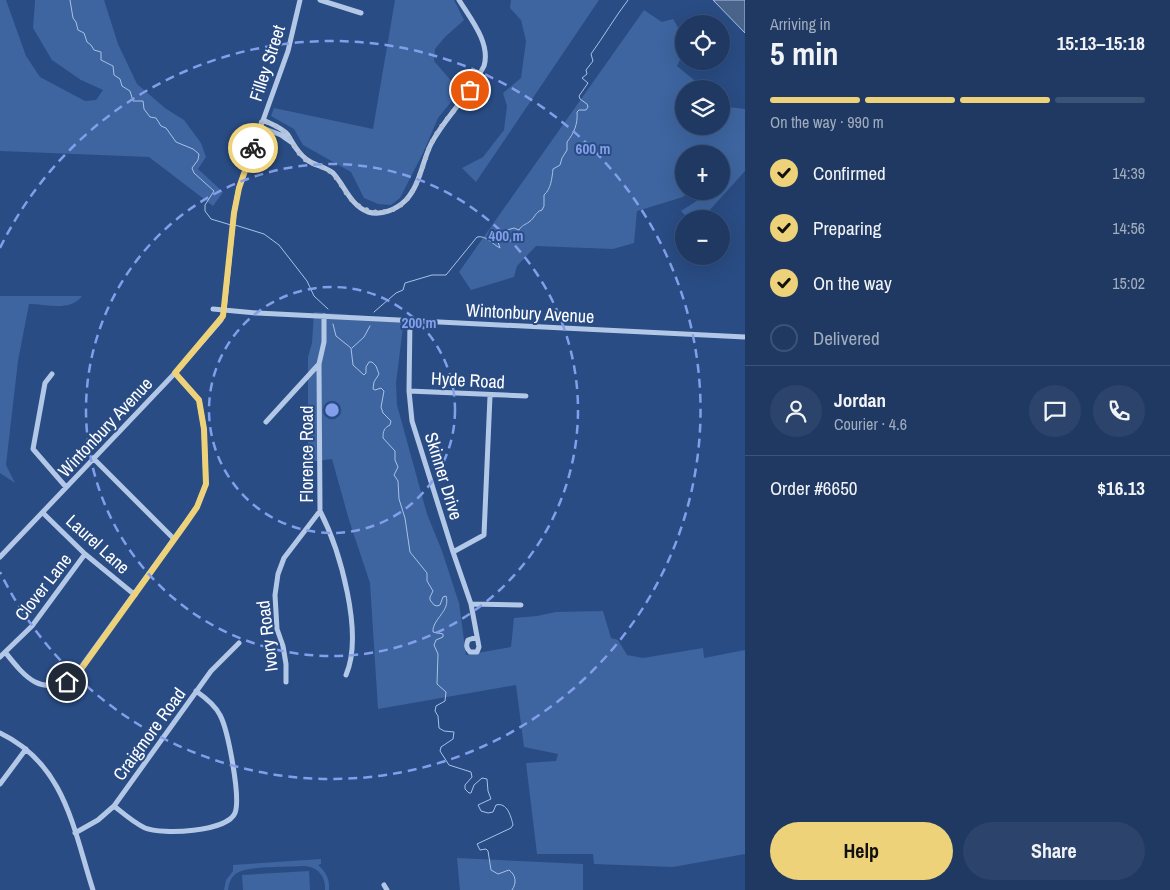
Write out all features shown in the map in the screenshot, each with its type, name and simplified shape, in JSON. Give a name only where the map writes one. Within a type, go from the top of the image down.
[{"type":"street","name":"Filley Street","points":[[224,311],[239,188],[288,51],[300,0]]},
{"type":"street","points":[[320,0],[361,13]]},
{"type":"street","points":[[262,120],[282,129],[288,135],[296,151],[308,161],[334,174],[350,198],[368,212],[379,213],[398,207],[408,198],[418,180],[430,145],[470,90],[484,66],[485,54],[482,42],[459,0]]},
{"type":"street","points":[[260,127],[281,135],[291,142]]},
{"type":"street","name":"Wintonbury Avenue","points":[[213,308],[224,311],[745,337]]},
{"type":"street","name":"Wintonbury Avenue","points":[[0,557],[44,513],[93,458],[175,373],[221,320],[224,311]]},
{"type":"street","name":"Florence Road","points":[[324,316],[324,342],[319,364],[320,511],[327,524],[350,602],[351,664],[346,676]]},
{"type":"street","name":"Skinner Drive","points":[[410,320],[409,391],[412,421],[471,604],[477,637]]},
{"type":"street","points":[[266,422],[319,364]]},
{"type":"street","points":[[5,652],[22,674],[32,682],[52,686],[67,682],[79,672],[197,507],[206,484],[204,429],[199,400],[175,373]]},
{"type":"street","points":[[52,374],[45,383],[33,449],[66,487]]},
{"type":"street","name":"Hyde Road","points":[[409,391],[490,396],[526,396]]},
{"type":"street","points":[[453,552],[484,535],[490,396]]},
{"type":"street","points":[[93,458],[174,539]]},
{"type":"street","name":"Ivory Road","points":[[286,682],[283,646],[277,629],[275,595],[278,574],[284,558],[320,511]]},
{"type":"street","name":"Laurel Lane","points":[[44,513],[85,554],[134,595]]},
{"type":"street","name":"Clover Lane","points":[[0,657],[32,626],[85,554]]},
{"type":"street","points":[[471,604],[521,605]]},
{"type":"street","name":"Craigmore Road","points":[[75,833],[98,820],[114,806],[211,671],[239,643]]},
{"type":"street","points":[[114,806],[129,818],[146,828],[158,832],[214,827],[230,820],[235,812],[236,787],[220,716],[210,701],[196,691]]},
{"type":"street","points":[[0,733],[16,741],[26,749],[41,763],[55,782],[64,800],[92,890]]},
{"type":"street","points":[[0,784],[26,749]]},
{"type":"shaded area","points":[[0,0],[6,0],[26,56],[40,77],[85,101],[96,100],[103,90],[81,80],[52,60],[33,28],[35,0],[104,0],[118,44],[137,84],[165,108],[184,120],[201,143],[206,157],[198,169],[223,192],[213,206],[149,157],[0,151]]},
{"type":"shaded area","points":[[395,0],[454,0],[464,20],[435,49],[434,61],[460,91],[438,118],[400,198],[391,205],[378,204],[364,198],[351,172],[303,145],[294,129],[271,116],[274,108],[373,129]]},
{"type":"shaded area","points":[[511,0],[599,0],[476,182],[462,168],[483,157],[504,130],[507,106],[503,93],[521,78],[526,41],[521,20],[510,8]]},
{"type":"shaded area","points":[[713,0],[745,0],[745,33],[730,18],[730,15],[728,15]]},
{"type":"shaded area","points":[[644,10],[662,22],[673,19],[675,23],[675,70],[682,70],[694,80],[675,80],[675,135],[730,135],[730,107],[745,109],[745,171],[730,188],[730,145],[675,145],[675,199],[637,211],[634,243],[613,249],[536,246],[517,266],[514,277],[471,290],[459,272]]},
{"type":"shaded area","points":[[698,200],[719,200],[710,210],[683,210]]},
{"type":"shaded area","points":[[0,296],[82,296],[77,301],[65,306],[29,304],[18,361],[6,465],[15,483],[0,473]]},
{"type":"shaded area","points":[[314,312],[404,319],[396,383],[397,405],[427,514],[442,551],[459,603],[466,655],[511,647],[514,618],[556,612],[603,611],[611,638],[618,640],[627,655],[643,658],[703,648],[704,658],[745,650],[745,854],[673,867],[594,864],[593,854],[537,854],[526,763],[556,761],[558,754],[524,747],[516,685],[378,709],[370,583],[349,520],[332,459],[308,462],[308,357],[312,343]]},
{"type":"shaded area","points":[[457,858],[583,864],[583,890],[460,890]]},
{"type":"shaded area","points":[[321,859],[321,864],[318,865],[327,876],[329,890],[325,890],[324,880],[320,873],[308,866],[303,866],[259,868],[242,871],[232,878],[228,890],[224,890],[226,880],[233,871],[233,865]]},
{"type":"shaded area","points":[[309,871],[310,890],[243,890],[242,875]]},
{"type":"waterway","points":[[70,0],[73,18],[78,30],[84,33],[87,42],[94,50],[101,52],[101,60],[113,66],[114,75],[120,79],[122,86],[130,91],[133,101],[143,101],[144,109],[150,117],[156,118],[176,142],[193,149],[199,154],[198,160],[192,168],[194,173],[214,191],[205,205],[205,211],[211,219],[231,225]]},
{"type":"waterway","points":[[374,312],[396,293],[403,290],[405,283],[432,275],[446,275],[477,237],[486,239],[500,248],[497,237],[505,235],[507,230],[514,228],[519,230],[542,210],[544,195],[550,187],[553,169],[560,165],[567,150],[567,142],[575,128],[577,112],[579,110],[586,110],[588,107],[579,96],[588,83],[582,78],[587,74],[586,70],[593,61],[591,54],[628,0]]},
{"type":"waterway","points":[[235,225],[264,234],[279,245],[307,281],[314,296],[328,309]]},
{"type":"waterway","points":[[333,324],[336,336],[351,348],[353,365],[364,375],[369,362],[372,362],[379,374],[374,382],[373,389],[381,388],[384,391],[381,407],[383,413],[391,421],[390,425],[384,430],[383,438],[395,451],[395,460],[398,467],[394,475],[398,481],[399,499],[405,518],[410,552],[427,573],[427,581],[433,591],[430,600],[437,606],[440,605],[443,597],[446,596],[447,601],[444,611],[433,627],[433,632],[443,634],[443,637],[436,640],[434,645],[438,654],[437,684],[446,692],[445,701],[436,706],[435,711],[438,716],[439,728],[444,731],[454,732],[453,739],[441,747],[440,751],[449,765],[471,772],[472,777],[465,785],[465,789],[469,793],[471,793],[474,785],[482,778],[487,779],[491,799],[478,805],[481,811],[493,812],[496,805],[503,806],[508,810],[513,825],[511,828],[477,844],[480,850],[486,849],[488,851],[491,870],[498,874],[509,870],[513,874],[515,882],[512,890]]},
{"type":"waterway","points":[[352,348],[364,337],[370,326]]},
{"type":"way so far","points":[[253,148],[262,120],[282,129],[288,135],[296,151],[308,161],[334,174],[355,203],[368,212],[388,212],[398,207],[408,198],[418,180],[430,145],[470,90]]},
{"type":"route","points":[[67,682],[79,672],[186,523],[197,507],[206,484],[204,429],[199,400],[175,373],[223,316],[234,213],[239,188],[253,148]]}]
